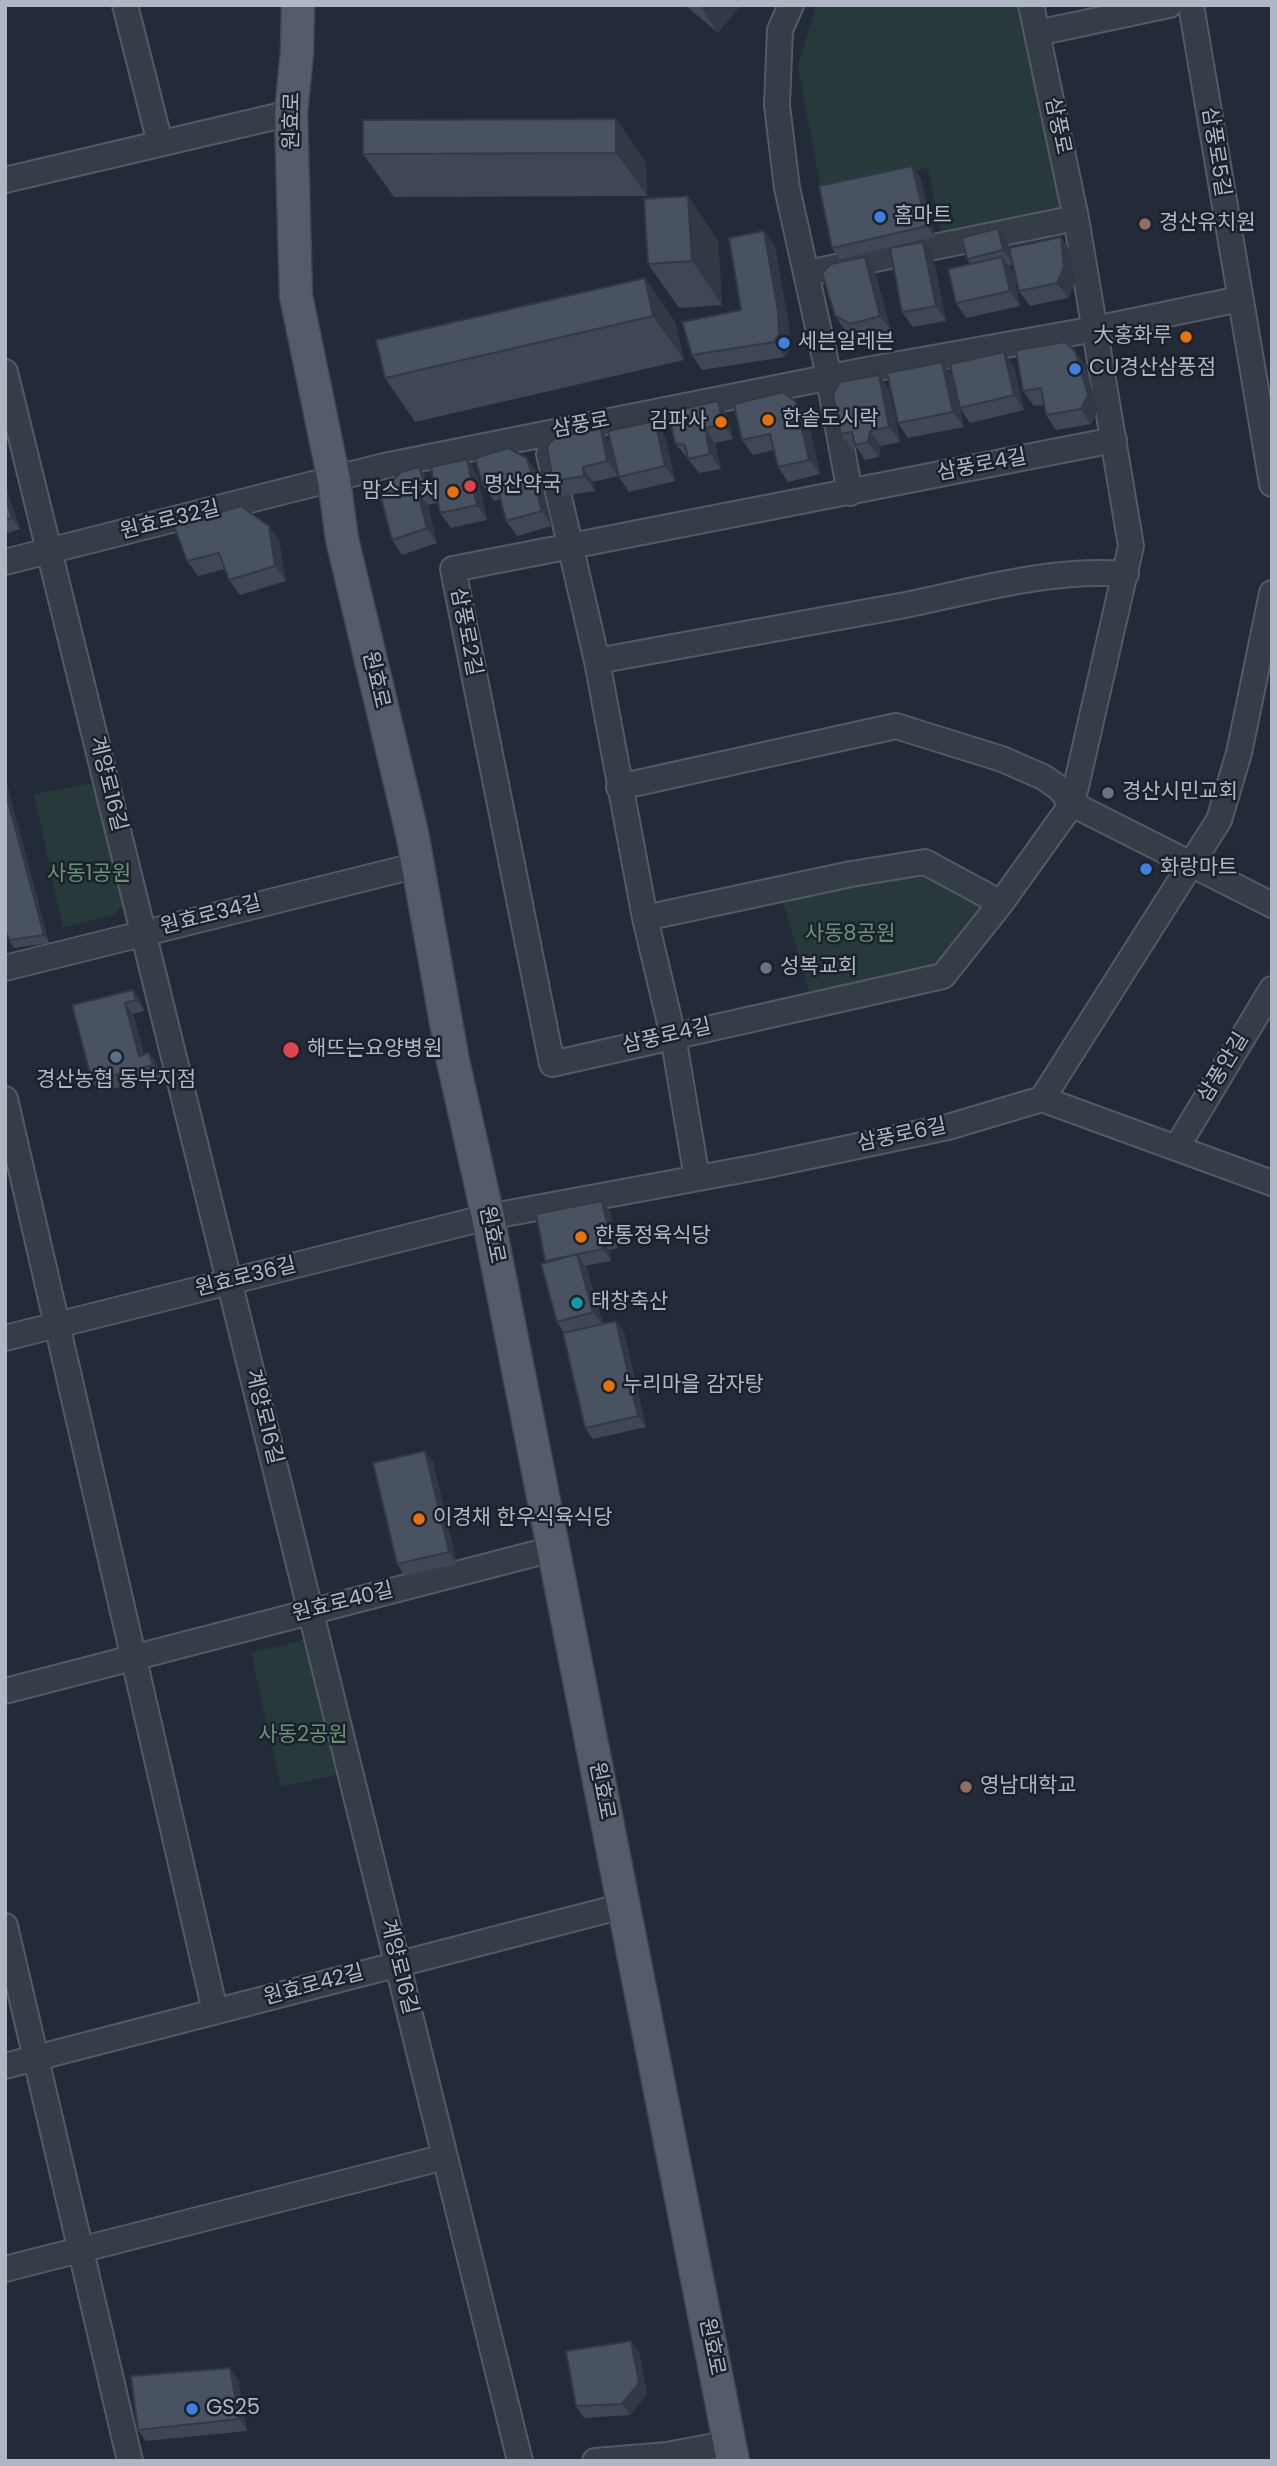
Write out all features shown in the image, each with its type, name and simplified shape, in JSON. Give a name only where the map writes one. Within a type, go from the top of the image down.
[{"type":"main road","name":"원효로","points":[[298,5],[297,52],[290,113],[296,296],[334,480],[342,539],[418,865],[453,1061],[488,1217],[732,2452]]},
{"type":"street","points":[[125,5],[160,143]]},
{"type":"street","points":[[790,5],[780,30],[777,105],[787,188],[829,378],[850,492]]},
{"type":"street","name":"삼풍로","points":[[1031,5],[1076,218],[1095,329]]},
{"type":"street","points":[[1037,33],[1170,5]]},
{"type":"street","name":"삼풍로5길","points":[[1191,5],[1240,299]]},
{"type":"street","points":[[5,180],[290,113]]},
{"type":"street","points":[[807,273],[1076,218]]},
{"type":"street","points":[[1240,299],[1272,484]]},
{"type":"street","name":"삼풍로","points":[[334,480],[384,466],[544,433],[1240,299]]},
{"type":"street","name":"삼풍로4길","points":[[500,811],[552,1064],[943,976],[1001,904],[1072,804],[1131,547],[1095,329]]},
{"type":"street","name":"계양로16길","points":[[5,372],[520,2461]]},
{"type":"street","points":[[544,433],[597,661],[645,918],[673,1036],[698,1178]]},
{"type":"street","name":"삼풍로4길","points":[[850,492],[1114,440]]},
{"type":"street","name":"원효로32길","points":[[5,562],[334,480]]},
{"type":"street","name":"삼풍로2길","points":[[500,811],[453,569],[850,492]]},
{"type":"street","points":[[597,661],[877,610],[1004,582],[1072,573],[1126,574]]},
{"type":"street","points":[[1272,593],[1239,753],[1219,820],[1042,1099],[1272,1183]]},
{"type":"street","points":[[619,786],[896,726],[1002,760],[1043,777],[1059,788],[1072,804],[1272,905]]},
{"type":"street","points":[[645,918],[851,874],[925,862],[1001,904]]},
{"type":"street","name":"원효로34길","points":[[5,968],[418,865]]},
{"type":"street","name":"삼풍안길","points":[[1177,1147],[1272,989]]},
{"type":"street","points":[[5,1099],[215,2011]]},
{"type":"street","name":"삼풍로6길","points":[[488,1217],[948,1127],[1042,1099]]},
{"type":"street","name":"원효로36길","points":[[5,1338],[488,1217]]},
{"type":"street","name":"원효로40길","points":[[5,1691],[553,1549]]},
{"type":"street","name":"원효로42길","points":[[5,2066],[623,1906]]},
{"type":"street","points":[[5,1926],[130,2461]]},
{"type":"street","points":[[5,2269],[445,2157]]},
{"type":"street","points":[[595,2461],[732,2452]]},
{"type":"green space","points":[[816,5],[1017,5],[1062,208],[942,238],[928,168],[821,190],[798,66]]},
{"type":"green space","name":"사동1공원","points":[[104,781],[127,899],[114,915],[63,928],[34,794]]},
{"type":"green space","name":"사동8공원","points":[[924,867],[988,908],[943,967],[811,998],[781,895]]},
{"type":"green space","name":"사동2공원","points":[[312,1638],[345,1773],[281,1787],[251,1653]]},
{"type":"building","points":[[616,119],[616,153],[363,154],[363,120]]},
{"type":"building","name":"홈마트","points":[[912,166],[927,226],[832,248],[819,186]]},
{"type":"building","points":[[688,196],[692,261],[648,264],[644,199]]},
{"type":"building","points":[[998,228],[1003,250],[967,259],[962,238]]},
{"type":"building","points":[[764,231],[778,311],[779,334],[774,342],[692,355],[682,322],[741,310],[729,238]]},
{"type":"building","points":[[1061,237],[1064,268],[1057,283],[1019,291],[1009,248]]},
{"type":"building","points":[[923,242],[936,306],[902,312],[890,248]]},
{"type":"building","points":[[865,257],[880,316],[850,324],[835,316],[822,273],[831,264]]},
{"type":"building","points":[[1002,257],[1010,291],[956,303],[948,269]]},
{"type":"building","points":[[645,278],[653,316],[385,378],[376,340]]},
{"type":"building","points":[[1065,342],[1075,351],[1088,395],[1081,409],[1046,415],[1041,388],[1023,391],[1016,350]]},
{"type":"building","points":[[1004,352],[1014,395],[960,408],[950,364]]},
{"type":"building","points":[[942,362],[953,412],[898,423],[887,373]]},
{"type":"building","points":[[879,375],[889,427],[870,431],[868,442],[855,445],[852,432],[841,434],[833,394],[840,382]]},
{"type":"building","points":[[783,392],[796,402],[809,460],[778,467],[770,434],[742,440],[734,404]]},
{"type":"building","points":[[718,401],[723,424],[705,428],[710,454],[688,459],[685,445],[675,443],[670,421],[680,419],[678,410]]},
{"type":"building","points":[[655,421],[665,466],[619,477],[608,431]]},
{"type":"building","points":[[601,429],[607,461],[583,467],[584,476],[553,481],[547,447],[555,437]]},
{"type":"building","points":[[508,448],[527,458],[542,511],[506,521],[496,482],[483,486],[475,458]]},
{"type":"building","points":[[467,459],[477,505],[440,513],[431,467]]},
{"type":"building","points":[[419,467],[426,488],[417,490],[427,528],[392,540],[380,494],[401,472]]},
{"type":"building","points":[[5,498],[12,518],[5,520]]},
{"type":"building","points":[[241,506],[269,526],[275,566],[229,580],[219,553],[187,561],[174,526]]},
{"type":"building","points":[[5,790],[44,935],[9,940],[5,927]]},
{"type":"building","points":[[133,990],[136,1000],[125,1003],[139,1056],[149,1053],[153,1065],[92,1081],[72,1005]]},
{"type":"building","name":"한통정육식당","points":[[602,1201],[610,1237],[601,1238],[603,1249],[545,1261],[536,1214]]},
{"type":"building","name":"태창축산","points":[[577,1254],[593,1312],[557,1322],[541,1264]]},
{"type":"building","name":"누리마을 감자탕","points":[[616,1321],[638,1416],[585,1428],[563,1333]]},
{"type":"building","name":"이경채 한우식육식당","points":[[425,1451],[449,1552],[397,1564],[373,1463]]},
{"type":"building","points":[[631,2341],[639,2383],[622,2404],[576,2406],[566,2351]]},
{"type":"building","name":"GS25","points":[[230,2368],[239,2419],[138,2430],[131,2376]]},
{"type":"place","name":"홈마트","points":[[880,217]]},
{"type":"place","name":"경산유치원","points":[[1145,224]]},
{"type":"place","name":"大홍화루","points":[[1186,337]]},
{"type":"place","name":"세븐일레븐","points":[[784,343]]},
{"type":"place","name":"CU경산삼풍점","points":[[1075,369]]},
{"type":"place","name":"한솥도시락","points":[[768,420]]},
{"type":"place","name":"김파사","points":[[721,422]]},
{"type":"place","name":"명산약국","points":[[470,486]]},
{"type":"place","name":"맘스터치","points":[[453,492]]},
{"type":"place","name":"경산시민교회","points":[[1108,793]]},
{"type":"place","name":"화랑마트","points":[[1146,869]]},
{"type":"place","name":"성복교회","points":[[766,968]]},
{"type":"place","name":"해뜨는요양병원","points":[[291,1050]]},
{"type":"place","name":"경산농협 동부지점","points":[[116,1057]]},
{"type":"place","name":"한통정육식당","points":[[581,1237]]},
{"type":"place","name":"태창축산","points":[[577,1303]]},
{"type":"place","name":"누리마을 감자탕","points":[[609,1386]]},
{"type":"place","name":"이경채 한우식육식당","points":[[419,1519]]},
{"type":"place","name":"영남대학교","points":[[966,1787]]},
{"type":"place","name":"GS25","points":[[192,2409]]}]
